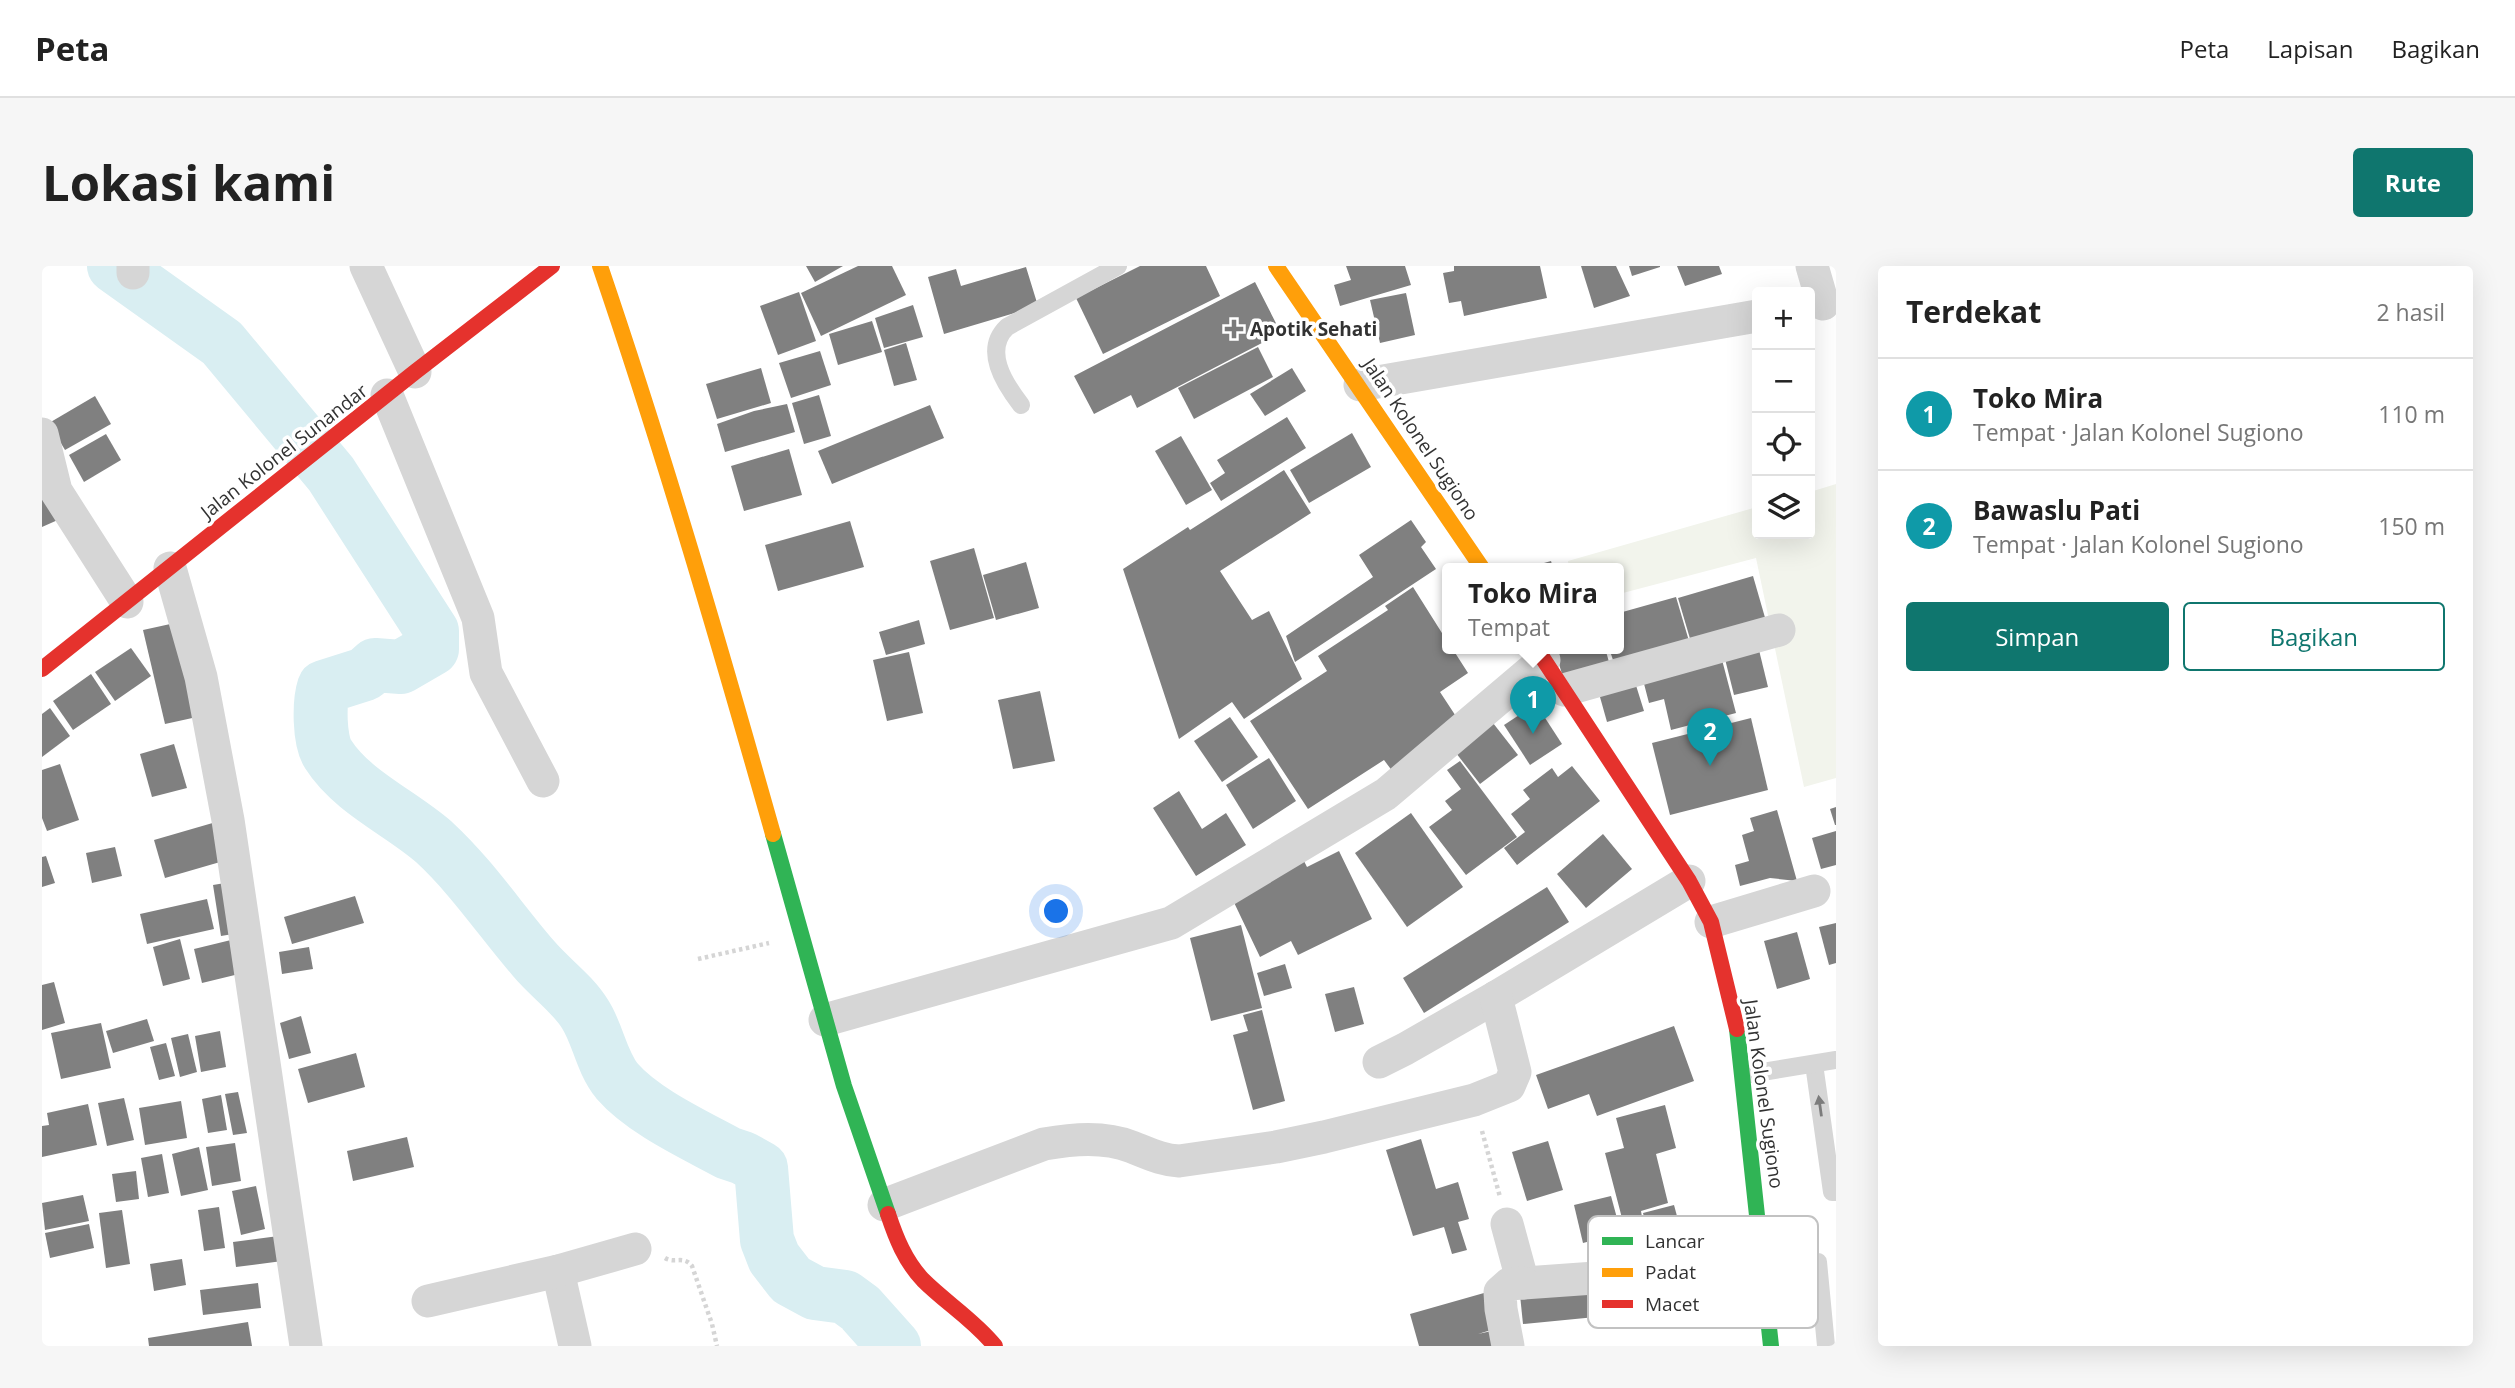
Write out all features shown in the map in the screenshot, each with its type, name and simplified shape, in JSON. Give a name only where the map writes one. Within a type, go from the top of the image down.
[{"type":"main road","name":"Jalan Kolonel Sunandar","points":[[42,669],[552,266]]},
{"type":"main road","points":[[600,266],[642,388],[692,549],[844,1086],[899,1247],[922,1279],[983,1331],[996,1346]]},
{"type":"main road","name":"Jalan Kolonel Sugiono","points":[[1276,266],[1360,385],[1479,563]]},
{"type":"main road","name":"Jalan Kolonel Sugiono","points":[[1540,654],[1689,881],[1711,922],[1737,1028],[1759,1216]]},
{"type":"main road","name":"Jalan Kolonel Sugiono","points":[[1769,1328],[1771,1346]]},
{"type":"street","points":[[366,266],[415,372]]},
{"type":"street","points":[[1812,266],[1823,304]]},
{"type":"street","points":[[1360,385],[1752,317]]},
{"type":"street","points":[[387,396],[478,618],[486,673],[543,781]]},
{"type":"street","points":[[42,434],[56,491],[127,602]]},
{"type":"street","points":[[170,568],[201,677],[228,820],[306,1346]]},
{"type":"street","points":[[1564,690],[1779,630]]},
{"type":"street","points":[[825,1020],[1171,923],[1386,794],[1540,654]]},
{"type":"street","points":[[1379,1062],[1496,997],[1689,881]]},
{"type":"street","points":[[1711,922],[1814,891]]},
{"type":"street","points":[[884,1205],[1044,1144],[1098,1140],[1131,1146],[1147,1155],[1179,1161],[1276,1147],[1474,1100],[1508,1086],[1515,1072],[1496,997]]},
{"type":"street","points":[[1507,1224],[1524,1283]]},
{"type":"street","points":[[428,1301],[558,1272],[635,1249]]},
{"type":"street","points":[[558,1272],[575,1346]]},
{"type":"street","points":[[1508,1346],[1500,1292],[1509,1284],[1588,1278]]},
{"type":"lane","points":[[1021,405],[1006,386],[998,367],[998,336],[1007,327],[1118,266]]},
{"type":"lane","points":[[1744,1075],[1836,1060]]},
{"type":"lane","points":[[1814,1064],[1832,1192],[1836,1192]]},
{"type":"lane","points":[[1818,1262],[1826,1346]]},
{"type":"path","points":[[698,959],[801,936]]},
{"type":"path","points":[[1474,1100],[1507,1224]]},
{"type":"path","points":[[635,1249],[670,1261],[688,1261],[699,1286],[716,1346]]},
{"type":"shaded area","points":[[1836,484],[1836,778],[1804,787],[1756,558],[1624,593],[1624,563],[1568,561],[1752,508],[1752,539],[1815,539],[1815,490]]},
{"type":"building","points":[[806,266],[843,266],[815,282]]},
{"type":"building","points":[[858,266],[892,266],[906,295],[821,336],[801,293]]},
{"type":"building","points":[[1140,266],[1206,266],[1220,296],[1103,354],[1076,298]]},
{"type":"building","points":[[1346,266],[1405,266],[1411,285],[1340,306],[1334,285],[1351,280]]},
{"type":"building","points":[[1454,266],[1540,266],[1547,298],[1464,316],[1461,301],[1449,303],[1443,273],[1454,271]]},
{"type":"building","points":[[1581,266],[1616,266],[1630,296],[1594,308]]},
{"type":"building","points":[[1629,266],[1660,266],[1660,267],[1632,276]]},
{"type":"building","points":[[1677,266],[1719,266],[1722,274],[1685,286]]},
{"type":"building","points":[[1026,267],[1038,306],[944,334],[928,277],[956,269],[961,286]]},
{"type":"building","points":[[1255,282],[1281,333],[1137,408],[1131,395],[1094,414],[1074,376]]},
{"type":"building","points":[[799,292],[816,341],[778,355],[760,306]]},
{"type":"building","points":[[1406,293],[1415,335],[1380,343],[1370,300]]},
{"type":"building","points":[[913,305],[923,337],[884,348],[875,318]]},
{"type":"building","points":[[872,321],[882,352],[838,365],[829,334]]},
{"type":"building","points":[[906,343],[917,380],[894,386],[884,350]]},
{"type":"building","points":[[1258,347],[1273,377],[1194,419],[1178,388]]},
{"type":"building","points":[[820,351],[831,385],[791,398],[779,363]]},
{"type":"building","points":[[761,368],[771,403],[717,419],[706,384]]},
{"type":"building","points":[[1292,368],[1306,391],[1265,416],[1250,394]]},
{"type":"building","points":[[819,395],[831,436],[804,444],[792,403]]},
{"type":"building","points":[[95,396],[111,424],[65,450],[49,423]]},
{"type":"building","points":[[787,404],[795,432],[725,452],[717,424],[754,411]]},
{"type":"building","points":[[930,405],[944,438],[832,484],[818,451]]},
{"type":"building","points":[[1287,417],[1306,448],[1221,501],[1210,483],[1225,473],[1217,460]]},
{"type":"building","points":[[1352,433],[1371,467],[1309,503],[1290,470]]},
{"type":"building","points":[[106,434],[121,460],[84,482],[69,455]]},
{"type":"building","points":[[1181,436],[1212,490],[1186,505],[1155,451]]},
{"type":"building","points":[[789,449],[802,495],[744,511],[731,466]]},
{"type":"building","points":[[1284,470],[1311,513],[1220,571],[1252,620],[1269,611],[1302,679],[1244,719],[1232,702],[1179,739],[1123,569]]},
{"type":"building","points":[[49,497],[60,519],[42,527],[42,500]]},
{"type":"building","points":[[1411,520],[1426,542],[1421,547],[1436,569],[1295,662],[1286,636],[1373,577],[1359,555]]},
{"type":"building","points":[[850,521],[864,567],[778,591],[765,545]]},
{"type":"building","points":[[974,548],[994,618],[950,630],[930,561]]},
{"type":"building","points":[[1026,562],[1039,608],[996,620],[983,575]]},
{"type":"building","points":[[1753,576],[1766,621],[1691,642],[1678,598]]},
{"type":"building","points":[[1413,587],[1442,633],[1442,654],[1456,654],[1468,673],[1440,692],[1463,727],[1393,772],[1384,760],[1308,809],[1250,721],[1327,671],[1318,656],[1388,610],[1385,606]]},
{"type":"building","points":[[1676,597],[1689,641],[1614,663],[1611,654],[1624,654],[1624,612]]},
{"type":"building","points":[[919,620],[925,644],[886,655],[879,632]]},
{"type":"building","points":[[184,621],[206,715],[165,724],[143,630]]},
{"type":"building","points":[[131,648],[151,676],[115,701],[95,672]]},
{"type":"building","points":[[1759,650],[1768,687],[1734,695],[1725,659]]},
{"type":"building","points":[[909,652],[923,713],[887,721],[873,660]]},
{"type":"building","points":[[1556,654],[1607,654],[1609,662],[1563,677]]},
{"type":"building","points":[[1721,656],[1736,713],[1671,730],[1664,699],[1649,703],[1642,676]]},
{"type":"building","points":[[91,674],[111,704],[73,730],[53,701]]},
{"type":"building","points":[[1634,679],[1644,711],[1607,722],[1598,690]]},
{"type":"building","points":[[1040,691],[1055,761],[1013,769],[998,700]]},
{"type":"building","points":[[1536,704],[1562,744],[1530,765],[1504,725]]},
{"type":"building","points":[[50,708],[70,736],[42,757],[42,714]]},
{"type":"building","points":[[1230,717],[1258,757],[1222,782],[1194,741]]},
{"type":"building","points":[[1751,718],[1768,790],[1670,815],[1652,743]]},
{"type":"building","points":[[1493,723],[1518,755],[1480,784],[1456,753]]},
{"type":"building","points":[[174,744],[187,788],[152,797],[140,754]]},
{"type":"building","points":[[1269,758],[1296,801],[1253,829],[1226,785]]},
{"type":"building","points":[[1460,761],[1517,837],[1466,875],[1429,827],[1452,810],[1445,801],[1461,789],[1447,770]]},
{"type":"building","points":[[60,764],[79,820],[47,831],[42,818],[42,770]]},
{"type":"building","points":[[1572,766],[1600,801],[1517,865],[1504,848],[1525,832],[1511,814],[1530,799],[1523,790],[1552,768],[1558,777]]},
{"type":"building","points":[[1179,791],[1202,829],[1226,813],[1246,845],[1196,876],[1153,808]]},
{"type":"building","points":[[1836,807],[1836,825],[1835,825],[1830,809]]},
{"type":"building","points":[[1777,810],[1797,881],[1770,878],[1740,886],[1735,865],[1749,861],[1742,835],[1754,831],[1750,818]]},
{"type":"building","points":[[1411,813],[1463,887],[1407,927],[1355,853]]},
{"type":"building","points":[[216,822],[227,860],[165,878],[154,840]]},
{"type":"building","points":[[1836,831],[1836,865],[1821,869],[1812,838]]},
{"type":"building","points":[[1603,834],[1632,869],[1586,908],[1557,874]]},
{"type":"building","points":[[115,847],[122,876],[92,883],[86,853]]},
{"type":"building","points":[[1339,851],[1372,919],[1298,955],[1291,941],[1260,957],[1229,892],[1302,857],[1307,867]]},
{"type":"building","points":[[46,856],[55,883],[42,887],[42,857]]},
{"type":"building","points":[[231,882],[239,933],[221,936],[213,885]]},
{"type":"building","points":[[1547,887],[1569,922],[1424,1013],[1403,978]]},
{"type":"building","points":[[355,896],[364,923],[292,944],[284,917]]},
{"type":"building","points":[[207,899],[214,929],[147,944],[140,914]]},
{"type":"building","points":[[1836,923],[1836,963],[1829,965],[1819,927]]},
{"type":"building","points":[[1241,925],[1262,1008],[1211,1021],[1190,938]]},
{"type":"building","points":[[1797,932],[1810,979],[1777,989],[1764,941]]},
{"type":"building","points":[[180,939],[190,979],[163,986],[153,947]]},
{"type":"building","points":[[231,940],[239,974],[202,983],[194,949]]},
{"type":"building","points":[[309,947],[313,969],[282,974],[279,952]]},
{"type":"building","points":[[1285,964],[1292,988],[1264,996],[1257,973]]},
{"type":"building","points":[[54,982],[65,1023],[42,1030],[42,985]]},
{"type":"building","points":[[1354,987],[1364,1024],[1335,1032],[1325,994]]},
{"type":"building","points":[[1262,1010],[1285,1101],[1253,1110],[1233,1035],[1248,1031],[1243,1015]]},
{"type":"building","points":[[301,1016],[311,1053],[289,1059],[280,1023]]},
{"type":"building","points":[[147,1019],[154,1041],[113,1053],[106,1031]]},
{"type":"building","points":[[101,1023],[111,1068],[61,1079],[51,1033]]},
{"type":"building","points":[[1674,1026],[1694,1081],[1597,1116],[1589,1094],[1548,1109],[1536,1075]]},
{"type":"building","points":[[220,1031],[226,1067],[201,1072],[195,1036]]},
{"type":"building","points":[[188,1034],[197,1072],[180,1077],[171,1038]]},
{"type":"building","points":[[166,1043],[175,1076],[159,1080],[150,1047]]},
{"type":"building","points":[[356,1053],[365,1087],[308,1103],[298,1069]]},
{"type":"building","points":[[238,1092],[247,1133],[233,1135],[225,1094]]},
{"type":"building","points":[[221,1095],[227,1130],[208,1133],[202,1099]]},
{"type":"building","points":[[124,1098],[134,1140],[107,1146],[98,1103]]},
{"type":"building","points":[[181,1101],[187,1138],[145,1145],[139,1108]]},
{"type":"building","points":[[88,1104],[97,1145],[42,1157],[42,1126],[49,1125],[47,1113]]},
{"type":"building","points":[[1665,1105],[1676,1148],[1656,1154],[1668,1203],[1641,1211],[1642,1216],[1621,1216],[1605,1153],[1624,1148],[1616,1118]]},
{"type":"building","points":[[407,1137],[414,1167],[353,1181],[347,1151]]},
{"type":"building","points":[[1421,1139],[1436,1189],[1458,1182],[1469,1219],[1458,1222],[1467,1250],[1452,1254],[1444,1227],[1413,1236],[1386,1150]]},
{"type":"building","points":[[1548,1141],[1563,1190],[1527,1201],[1512,1152]]},
{"type":"building","points":[[235,1143],[241,1181],[212,1186],[206,1147]]},
{"type":"building","points":[[199,1147],[208,1190],[181,1196],[172,1154]]},
{"type":"building","points":[[162,1154],[169,1193],[148,1197],[141,1158]]},
{"type":"building","points":[[136,1171],[139,1199],[116,1202],[112,1174]]},
{"type":"building","points":[[256,1186],[265,1229],[241,1235],[232,1191]]},
{"type":"building","points":[[83,1195],[89,1221],[45,1230],[42,1203]]},
{"type":"building","points":[[1611,1196],[1616,1216],[1588,1216],[1588,1242],[1583,1243],[1574,1205]]},
{"type":"building","points":[[1674,1205],[1677,1216],[1644,1216],[1643,1213]]},
{"type":"building","points":[[219,1207],[225,1248],[204,1251],[198,1210]]},
{"type":"building","points":[[122,1210],[130,1264],[106,1268],[99,1213]]},
{"type":"building","points":[[89,1224],[94,1248],[50,1258],[45,1233]]},
{"type":"building","points":[[286,1235],[290,1260],[236,1267],[233,1242]]},
{"type":"building","points":[[182,1259],[186,1285],[154,1291],[150,1264]]},
{"type":"building","points":[[258,1283],[261,1308],[203,1315],[200,1290]]},
{"type":"building","points":[[1588,1288],[1588,1318],[1523,1324],[1520,1295]]},
{"type":"building","points":[[1491,1291],[1501,1327],[1478,1334],[1496,1330],[1500,1346],[1419,1346],[1410,1314]]},
{"type":"building","points":[[248,1322],[252,1346],[149,1346],[148,1338]]},
{"type":"waterway","points":[[114,266],[222,343],[331,474],[432,631],[432,649],[401,667],[375,665],[365,674],[324,687],[321,702],[323,740],[328,754],[338,768],[363,791],[421,831],[461,870],[534,959],[580,1006],[612,1073],[628,1092],[669,1121],[761,1168],[767,1240],[774,1258],[791,1280],[815,1293],[845,1297],[860,1308],[894,1346]]},
{"type":"traffic: fast","points":[[773,834],[844,1086],[888,1214]]},
{"type":"traffic: fast","points":[[1737,1029],[1757,1216]]},
{"type":"traffic: fast","points":[[1769,1328],[1771,1346]]},
{"type":"traffic: slow","points":[[600,266],[690,549],[773,834]]},
{"type":"traffic: slow","points":[[1276,266],[1479,563]]},
{"type":"traffic: jam","points":[[42,669],[552,266]]},
{"type":"traffic: jam","points":[[1540,654],[1689,881],[1711,922],[1737,1029]]},
{"type":"traffic: jam","points":[[888,1214],[902,1249],[917,1273],[995,1346]]},
{"type":"place","name":"Apotik Sehati","points":[[1234,329]]},
{"type":"place","name":"Toko Mira","points":[[1533,734]]},
{"type":"place","name":"Bawaslu Pati","points":[[1710,766]]}]
